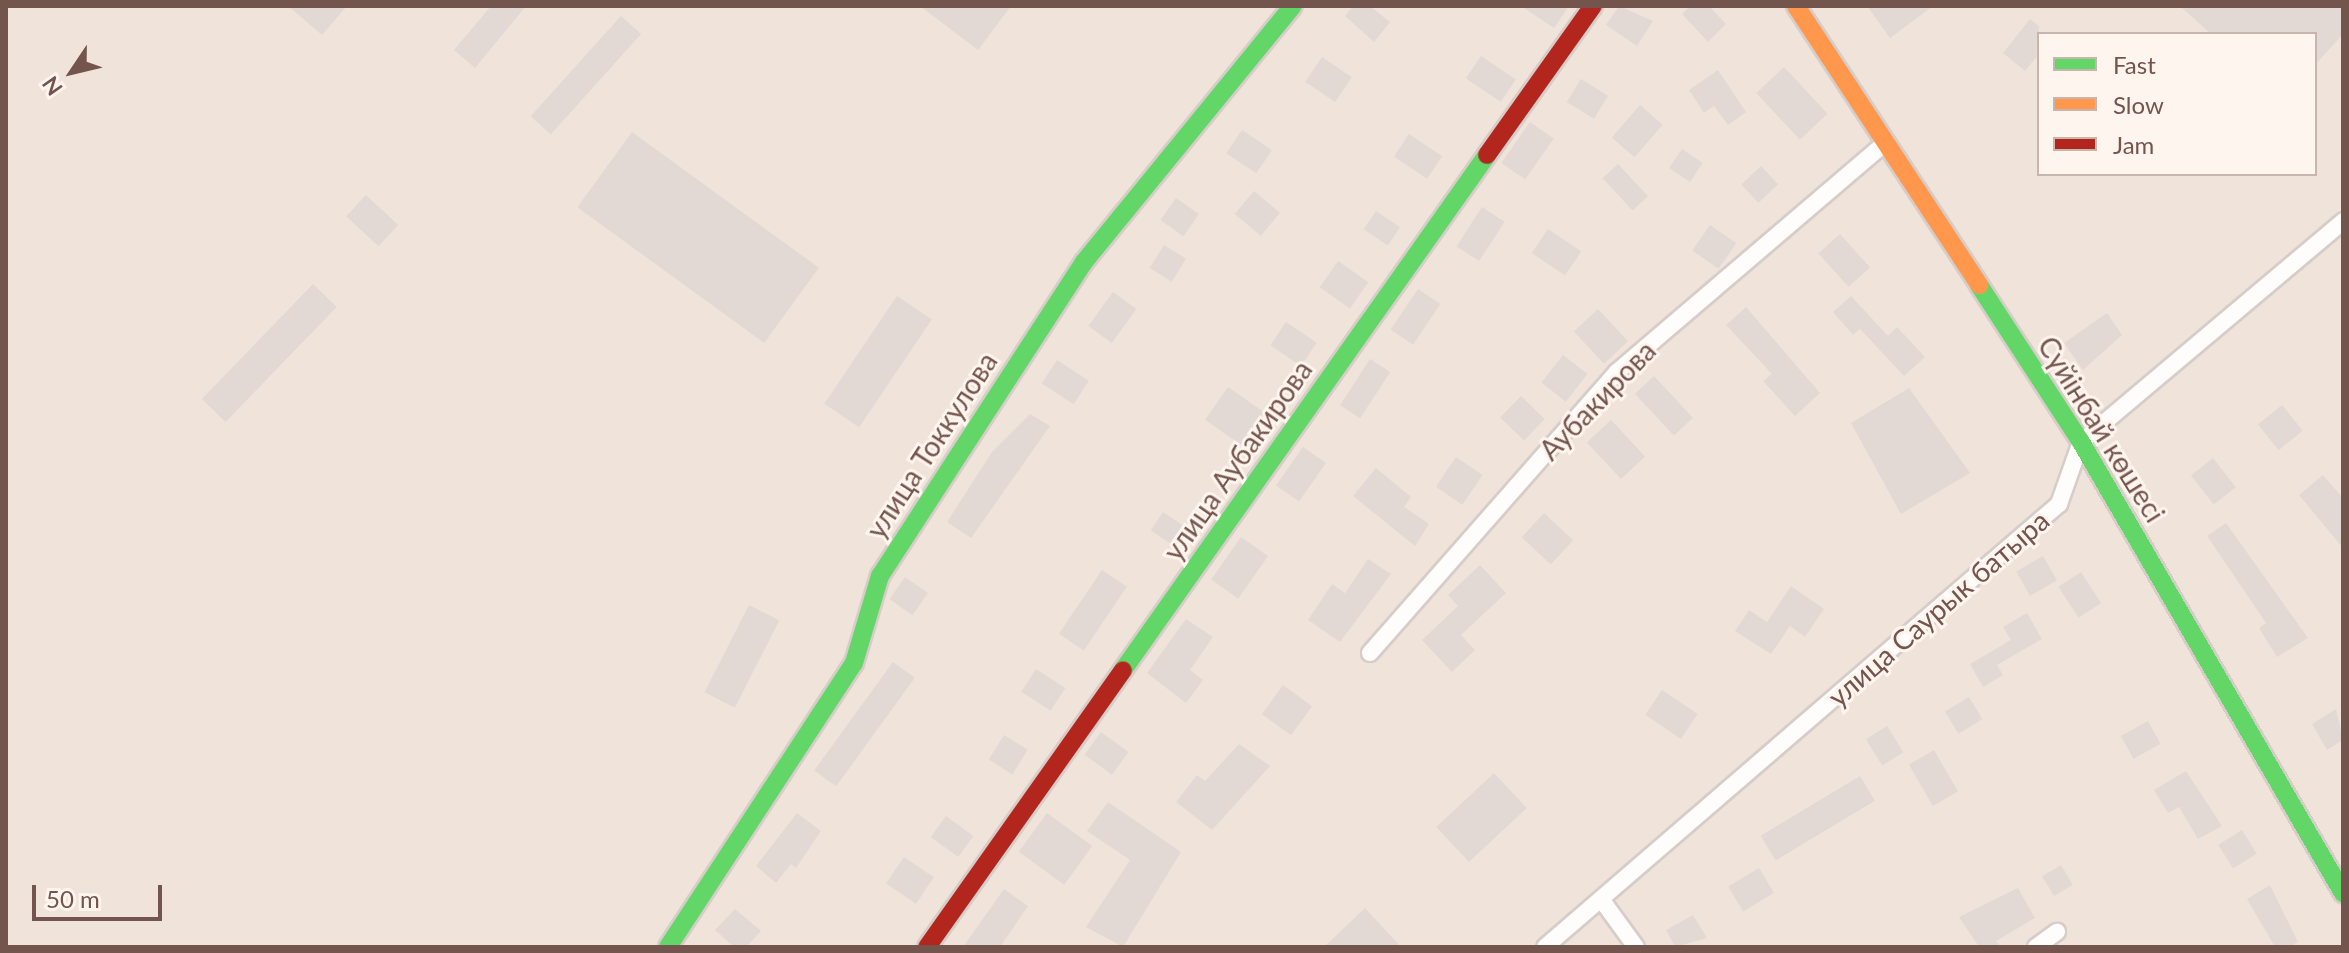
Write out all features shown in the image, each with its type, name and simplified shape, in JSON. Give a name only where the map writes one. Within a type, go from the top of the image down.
[{"type":"street","name":"улица Токкулова","points":[[668,947],[854,663],[880,576],[1084,262],[1293,6]]},
{"type":"street","name":"улица Аубакирова","points":[[927,947],[1593,6]]},
{"type":"street","name":"Сүйінбай көшесі","points":[[1796,6],[2081,442],[2343,893]]},
{"type":"street","name":"Аубакирова","points":[[1370,653],[1617,372],[1886,142]]},
{"type":"street","points":[[2081,442],[2343,221]]},
{"type":"street","name":"улица Саурык батыра","points":[[1545,947],[2059,504],[2081,442]]},
{"type":"street","points":[[1601,899],[1636,947]]},
{"type":"street","points":[[2036,947],[2057,932]]},
{"type":"shaded area","points":[[6,6],[2343,6],[2343,947],[6,947]]},
{"type":"building","points":[[288,6],[347,6],[322,35]]},
{"type":"building","points":[[491,6],[526,6],[475,68],[454,50]]},
{"type":"building","points":[[920,6],[1011,6],[978,50]]},
{"type":"building","points":[[1353,6],[1370,6],[1390,22],[1374,42],[1345,16]]},
{"type":"building","points":[[1521,6],[1569,6],[1554,28]]},
{"type":"building","points":[[1619,6],[1653,21],[1637,46],[1606,25]]},
{"type":"building","points":[[1690,6],[1709,6],[1726,24],[1708,42],[1682,14]]},
{"type":"building","points":[[1867,6],[1933,6],[1890,38]]},
{"type":"building","points":[[2180,6],[2343,6],[2343,34],[2317,63],[2317,32],[2209,32]]},
{"type":"building","points":[[621,16],[641,34],[551,134],[531,116]]},
{"type":"building","points":[[2030,19],[2039,26],[2037,56],[2025,71],[2003,53]]},
{"type":"building","points":[[1481,56],[1516,79],[1501,102],[1466,78]]},
{"type":"building","points":[[1322,57],[1352,77],[1335,102],[1305,82]]},
{"type":"building","points":[[1784,67],[1828,114],[1800,140],[1756,93]]},
{"type":"building","points":[[1718,70],[1746,112],[1728,125],[1714,106],[1704,113],[1689,90]]},
{"type":"building","points":[[1581,79],[1608,96],[1594,119],[1567,102]]},
{"type":"building","points":[[1640,105],[1663,125],[1634,157],[1612,137]]},
{"type":"building","points":[[1530,122],[1554,139],[1525,180],[1501,163]]},
{"type":"building","points":[[1242,130],[1272,150],[1256,173],[1226,153]]},
{"type":"building","points":[[632,132],[819,268],[764,343],[577,207]]},
{"type":"building","points":[[1409,134],[1442,156],[1427,179],[1394,156]]},
{"type":"building","points":[[1682,149],[1703,163],[1690,182],[1669,168]]},
{"type":"building","points":[[1618,164],[1648,196],[1633,211],[1603,178]]},
{"type":"building","points":[[1761,166],[1778,184],[1758,203],[1741,184]]},
{"type":"building","points":[[1254,191],[1280,213],[1261,236],[1235,214]]},
{"type":"building","points":[[366,195],[398,225],[378,246],[346,216]]},
{"type":"building","points":[[1176,198],[1199,214],[1183,236],[1161,220]]},
{"type":"building","points":[[1482,207],[1505,222],[1479,261],[1456,246]]},
{"type":"building","points":[[1376,211],[1400,227],[1388,245],[1364,229]]},
{"type":"building","points":[[1710,225],[1736,243],[1718,269],[1692,250]]},
{"type":"building","points":[[1548,229],[1581,251],[1565,275],[1532,253]]},
{"type":"building","points":[[1840,234],[1870,267],[1849,287],[1818,253]]},
{"type":"building","points":[[1164,245],[1186,259],[1172,282],[1150,268]]},
{"type":"building","points":[[1338,261],[1368,282],[1350,308],[1320,287]]},
{"type":"building","points":[[313,284],[337,307],[226,422],[202,399]]},
{"type":"building","points":[[1418,289],[1440,304],[1413,345],[1391,330]]},
{"type":"building","points":[[1113,292],[1136,309],[1112,343],[1088,326]]},
{"type":"building","points":[[897,296],[932,319],[859,427],[824,404]]},
{"type":"building","points":[[1851,296],[1888,336],[1897,327],[1925,357],[1904,376],[1860,329],[1853,335],[1833,312]]},
{"type":"building","points":[[1746,307],[1820,393],[1795,416],[1763,381],[1772,374],[1726,325]]},
{"type":"building","points":[[1598,309],[1628,341],[1604,364],[1574,332]]},
{"type":"building","points":[[2107,313],[2122,335],[2083,370],[2064,343]]},
{"type":"building","points":[[1286,322],[1317,343],[1301,366],[1270,345]]},
{"type":"building","points":[[1563,355],[1587,374],[1566,402],[1541,383]]},
{"type":"building","points":[[1370,359],[1390,372],[1360,418],[1340,405]]},
{"type":"building","points":[[1057,360],[1089,381],[1074,404],[1042,383]]},
{"type":"building","points":[[1654,376],[1693,418],[1674,435],[1635,394]]},
{"type":"building","points":[[1228,387],[1264,412],[1241,445],[1205,420]]},
{"type":"building","points":[[1909,388],[1970,473],[1901,514],[1851,423]]},
{"type":"building","points":[[1521,396],[1545,419],[1524,441],[1500,418]]},
{"type":"building","points":[[2282,405],[2303,431],[2279,450],[2258,425]]},
{"type":"building","points":[[1030,414],[1050,426],[971,538],[947,522],[992,452]]},
{"type":"building","points":[[1611,420],[1645,457],[1621,479],[1587,443]]},
{"type":"building","points":[[1303,447],[1326,463],[1299,502],[1276,486]]},
{"type":"building","points":[[1456,457],[1483,475],[1462,505],[1436,487]]},
{"type":"building","points":[[2213,458],[2236,487],[2214,504],[2191,475]]},
{"type":"building","points":[[1376,468],[1411,497],[1404,507],[1429,524],[1415,546],[1353,496]]},
{"type":"building","points":[[2323,475],[2343,498],[2343,548],[2299,495]]},
{"type":"building","points":[[1163,512],[1187,528],[1175,546],[1151,530]]},
{"type":"building","points":[[1544,513],[1573,540],[1551,564],[1521,537]]},
{"type":"building","points":[[2226,523],[2308,638],[2277,657],[2259,628],[2266,623],[2207,536]]},
{"type":"building","points":[[1241,537],[1268,556],[1238,599],[1211,580]]},
{"type":"building","points":[[2043,556],[2057,580],[2030,596],[2016,572]]},
{"type":"building","points":[[1368,559],[1391,574],[1340,642],[1308,620],[1332,584],[1345,593]]},
{"type":"building","points":[[1480,565],[1506,593],[1461,635],[1475,650],[1452,672],[1422,640],[1458,606],[1448,595]]},
{"type":"building","points":[[1102,570],[1127,587],[1084,651],[1059,634]]},
{"type":"building","points":[[2081,572],[2101,603],[2079,618],[2058,587]]},
{"type":"building","points":[[905,577],[928,593],[912,615],[890,599]]},
{"type":"building","points":[[1791,586],[1824,609],[1805,637],[1790,626],[1771,654],[1735,631],[1749,610],[1767,622]]},
{"type":"building","points":[[749,605],[779,620],[735,708],[705,692]]},
{"type":"building","points":[[2027,613],[2042,639],[1997,665],[2003,675],[1983,687],[1970,664],[2011,640],[2003,627]]},
{"type":"building","points":[[1186,619],[1213,637],[1190,670],[1203,680],[1186,703],[1147,673]]},
{"type":"building","points":[[893,662],[915,678],[836,786],[814,770]]},
{"type":"building","points":[[1036,669],[1065,688],[1051,711],[1021,692]]},
{"type":"building","points":[[1283,685],[1312,706],[1291,735],[1262,714]]},
{"type":"building","points":[[1662,690],[1698,714],[1681,739],[1645,715]]},
{"type":"building","points":[[1969,697],[1982,719],[1958,734],[1945,711]]},
{"type":"building","points":[[2336,709],[2343,740],[2327,750],[2312,724]]},
{"type":"building","points":[[2148,721],[2161,744],[2133,759],[2121,736]]},
{"type":"building","points":[[1887,726],[1903,752],[1882,766],[1866,739]]},
{"type":"building","points":[[1101,732],[1129,752],[1112,775],[1085,755]]},
{"type":"building","points":[[1004,735],[1028,750],[1012,774],[989,760]]},
{"type":"building","points":[[1239,744],[1270,766],[1212,830],[1176,802],[1197,775],[1205,781]]},
{"type":"building","points":[[1934,750],[1958,792],[1933,806],[1909,764]]},
{"type":"building","points":[[2186,771],[2222,826],[2198,839],[2179,807],[2168,813],[2154,790]]},
{"type":"building","points":[[1494,773],[1527,808],[1469,862],[1436,827]]},
{"type":"building","points":[[1860,776],[1875,801],[1776,861],[1761,836]]},
{"type":"building","points":[[1108,802],[1181,852],[1123,947],[1086,927],[1130,860],[1087,831]]},
{"type":"building","points":[[797,813],[821,831],[796,868],[791,864],[776,883],[756,866]]},
{"type":"building","points":[[1047,813],[1092,846],[1064,885],[1019,852]]},
{"type":"building","points":[[946,816],[974,836],[958,857],[931,837]]},
{"type":"building","points":[[2242,830],[2257,854],[2233,869],[2218,845]]},
{"type":"building","points":[[904,857],[934,877],[916,904],[886,884]]},
{"type":"building","points":[[2061,865],[2073,885],[2054,896],[2042,876]]},
{"type":"building","points":[[1759,868],[1774,893],[1743,911],[1728,887]]},
{"type":"building","points":[[2270,885],[2298,942],[2290,947],[2275,947],[2247,899]]},
{"type":"building","points":[[2018,888],[2035,918],[1996,941],[2001,947],[1979,947],[1959,917]]},
{"type":"building","points":[[1004,889],[1028,906],[1000,947],[963,947]]},
{"type":"building","points":[[1365,908],[1401,947],[1324,947]]},
{"type":"building","points":[[735,909],[761,931],[746,947],[734,947],[715,930]]},
{"type":"building","points":[[1693,915],[1707,938],[1675,947],[1666,930]]},
{"type":"traffic: fast","points":[[668,947],[854,663],[880,576],[1084,262],[1293,6]]},
{"type":"traffic: fast","points":[[1123,670],[1487,155]]},
{"type":"traffic: fast","points":[[1979,285],[2081,442],[2343,893]]},
{"type":"traffic: slow","points":[[1796,6],[1979,285]]},
{"type":"traffic: jam","points":[[1487,155],[1593,6]]},
{"type":"traffic: jam","points":[[927,947],[1123,670]]}]
